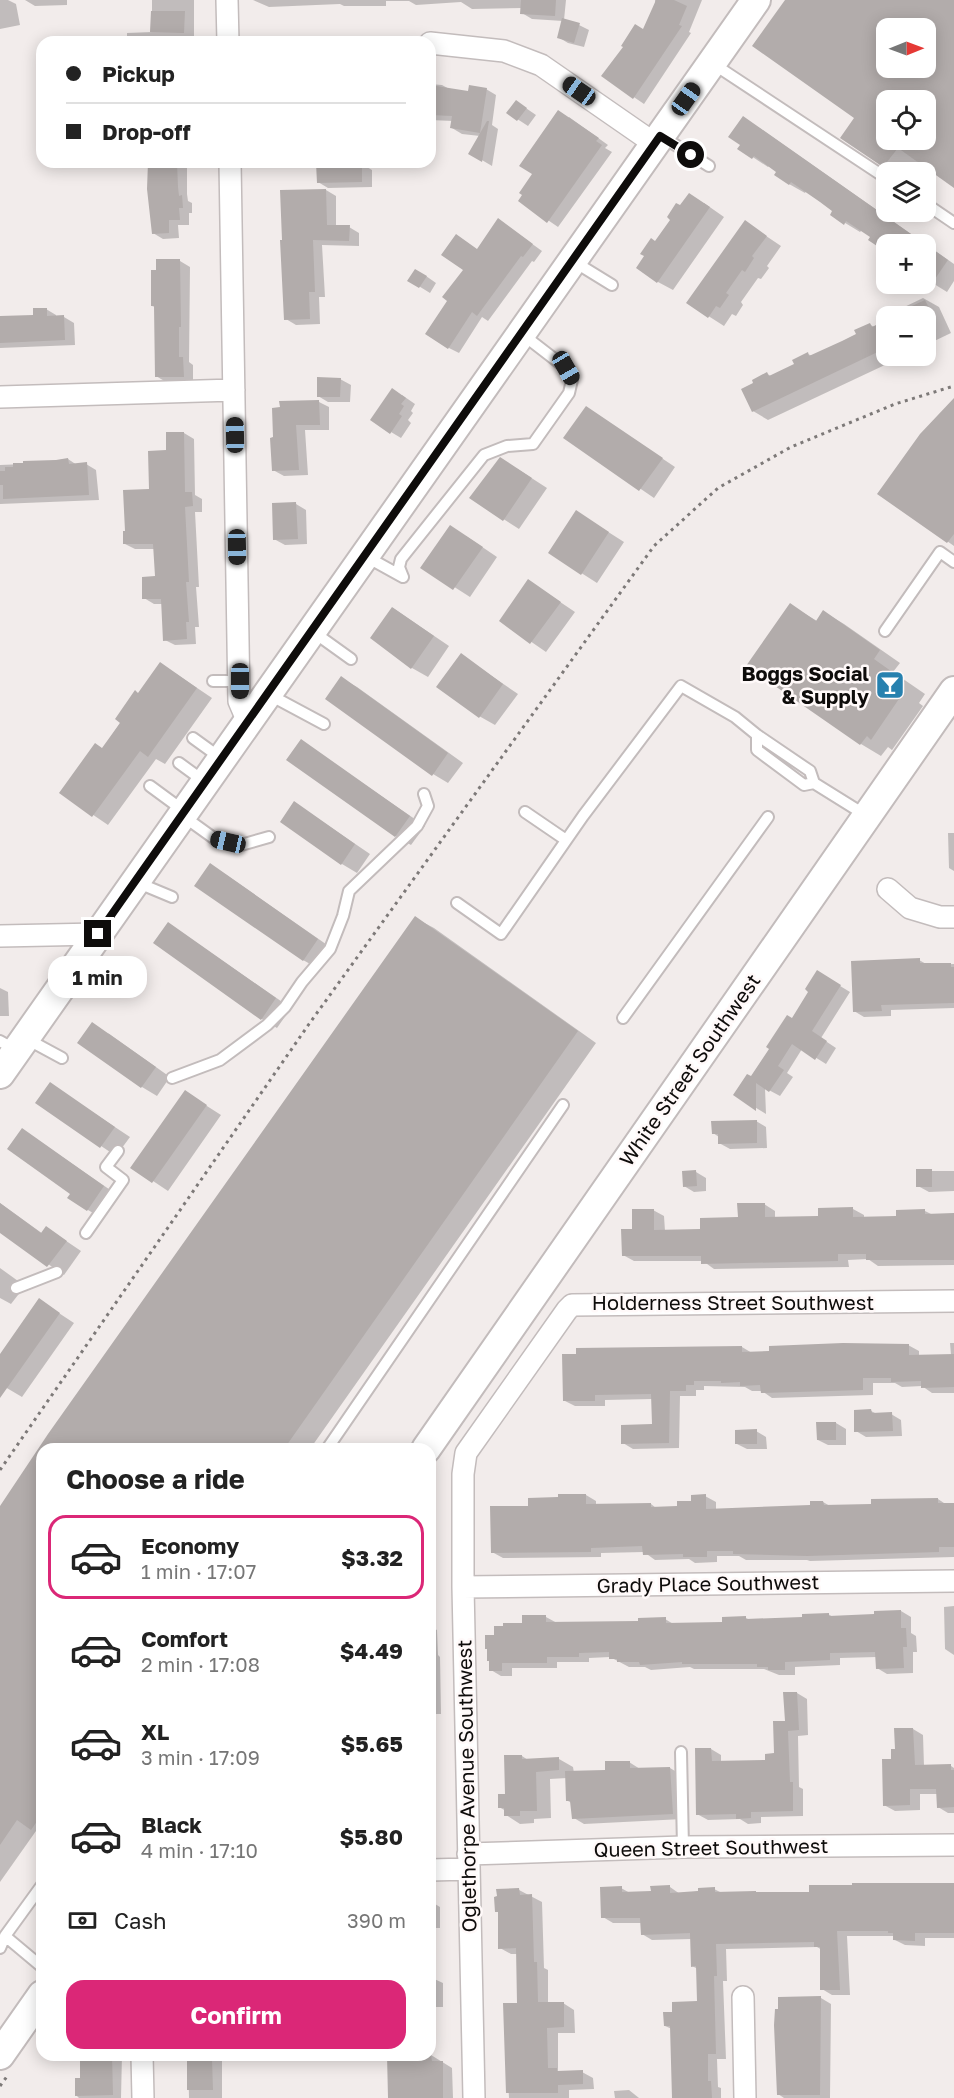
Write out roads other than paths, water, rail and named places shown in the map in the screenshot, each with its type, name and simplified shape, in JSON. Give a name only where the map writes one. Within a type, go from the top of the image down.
[{"type":"street","points":[[227,0],[228,36]]},
{"type":"street","points":[[0,1074],[14,1043],[135,882],[756,0]]},
{"type":"street","points":[[436,44],[504,51],[541,65],[658,140]]},
{"type":"street","points":[[230,168],[239,701],[248,722]]},
{"type":"street","points":[[0,397],[234,390]]},
{"type":"street","name":"White Street Southwest","points":[[430,1443],[867,816],[950,706]]},
{"type":"street","points":[[888,889],[910,908],[940,917],[954,917]]},
{"type":"street","points":[[0,936],[98,934]]},
{"type":"street","name":"Holderness Street Southwest","points":[[463,1474],[466,1453],[572,1305],[954,1301]]},
{"type":"street","name":"Oglethorpe Avenue Southwest","points":[[463,1474],[463,1587],[474,2098]]},
{"type":"street","name":"Grady Place Southwest","points":[[463,1587],[954,1581]]},
{"type":"street","name":"Queen Street Southwest","points":[[436,1869],[469,1861],[683,1846],[954,1845]]},
{"type":"street","points":[[743,1997],[745,2098]]},
{"type":"street","points":[[0,2055],[36,2004]]},
{"type":"street","points":[[142,2061],[143,2098]]},
{"type":"lane","points":[[712,63],[876,171]]},
{"type":"lane","points":[[658,140],[709,166]]},
{"type":"lane","points":[[936,211],[954,223]]},
{"type":"lane","points":[[573,261],[612,285]]},
{"type":"lane","points":[[365,555],[402,577],[399,567],[401,559],[484,455],[507,446],[533,444],[569,393],[572,380],[566,368],[521,334]]},
{"type":"lane","points":[[885,631],[940,552],[954,562]]},
{"type":"lane","points":[[312,630],[351,659]]},
{"type":"lane","points":[[213,681],[240,681]]},
{"type":"lane","points":[[457,903],[501,934],[566,840],[681,686],[735,717],[757,735],[757,750],[804,785],[814,783],[867,816]]},
{"type":"lane","points":[[268,693],[324,724]]},
{"type":"lane","points":[[193,738],[222,759]]},
{"type":"lane","points":[[179,763],[205,782]]},
{"type":"lane","points":[[150,786],[215,839],[241,845],[269,837]]},
{"type":"lane","points":[[172,1078],[220,1060],[267,1025],[285,1007],[302,982],[330,949],[343,916],[349,891],[417,826],[428,806],[424,794]]},
{"type":"lane","points":[[525,812],[566,840]]},
{"type":"lane","points":[[623,1018],[768,817]]},
{"type":"lane","points":[[135,882],[172,897]]},
{"type":"lane","points":[[14,1043],[62,1058]]},
{"type":"lane","points":[[331,1443],[563,1105]]},
{"type":"lane","points":[[86,1233],[123,1180],[106,1167],[118,1151]]},
{"type":"lane","points":[[16,1288],[57,1272]]},
{"type":"lane","points":[[681,1752],[683,1846]]},
{"type":"lane","points":[[0,1948],[5,1936],[36,1893]]},
{"type":"lane","points":[[5,1936],[36,1962]]},
{"type":"place","name":"Boggs Social & Supply","points":[[890,685]]}]
